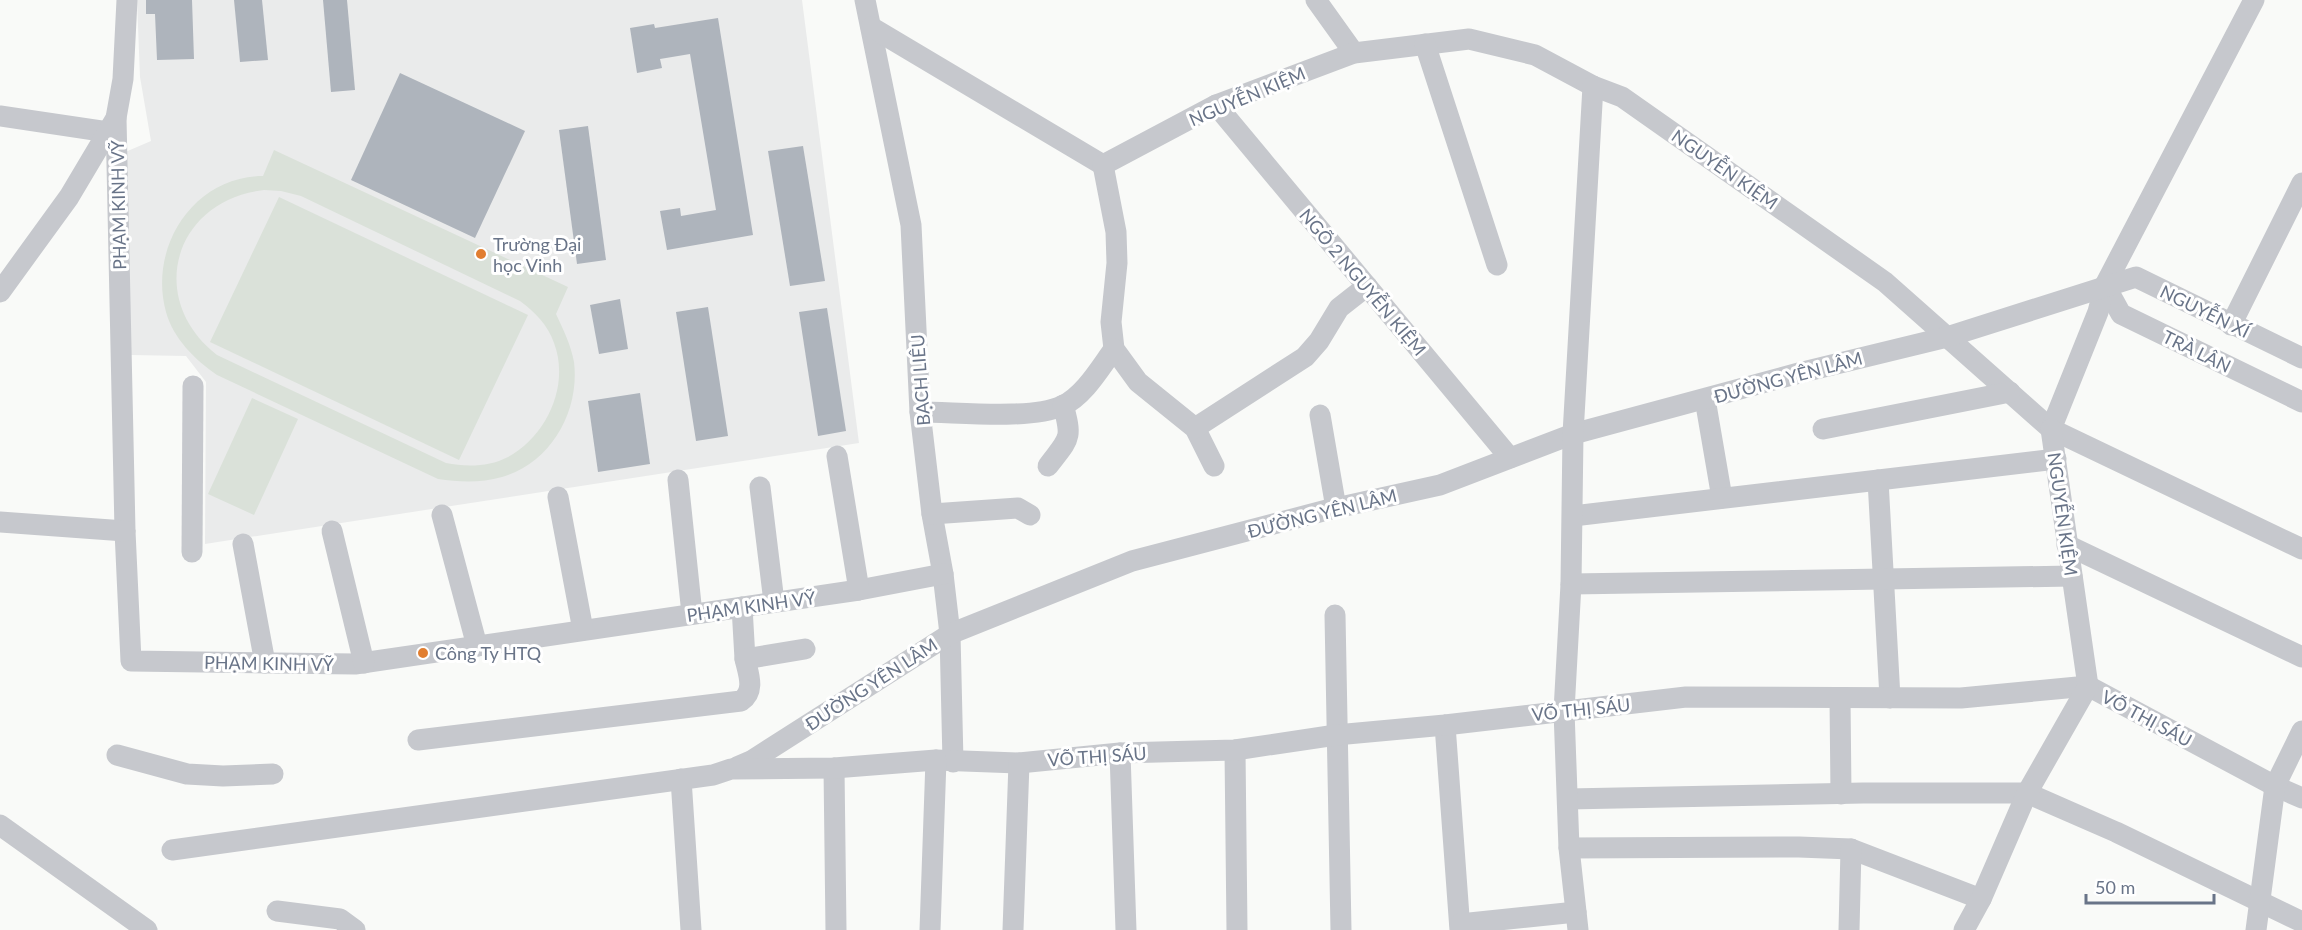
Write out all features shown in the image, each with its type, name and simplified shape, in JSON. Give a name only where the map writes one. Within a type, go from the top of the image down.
[{"type":"street","points":[[0,292],[69,197],[112,125],[123,79],[127,0]]},
{"type":"street","points":[[1316,0],[1354,53]]},
{"type":"street","points":[[2254,0],[2106,285],[2098,312],[2051,429],[2302,549]]},
{"type":"street","name":"BẠCH LIÊU","points":[[868,1],[871,27],[911,225],[920,412],[950,634],[944,761],[930,930]]},
{"type":"street","points":[[871,27],[1103,165],[1116,232],[1117,263],[1111,322],[1114,349],[1138,382],[1195,428],[1214,466]]},
{"type":"street","name":"NGUYỄN KIỆM","points":[[1103,165],[1216,105],[1354,53],[1469,39],[1535,54],[1593,86],[1622,97],[1885,282],[2051,429],[2088,686]]},
{"type":"street","points":[[1425,44],[1497,265]]},
{"type":"street","points":[[1445,725],[1460,927],[1577,921],[1569,848],[1564,711],[1572,584],[1573,434],[1593,86]]},
{"type":"street","name":"NGÕ 2 NGUYỄN KIỆM","points":[[1216,105],[1510,458]]},
{"type":"street","points":[[0,116],[112,125]]},
{"type":"street","name":"PHẠM KINH VỸ","points":[[112,125],[131,661],[364,663],[860,590],[943,574]]},
{"type":"street","points":[[2231,325],[2302,183]]},
{"type":"street","name":"NGUYỄN XÍ","points":[[1947,337],[2136,277],[2302,358]]},
{"type":"street","name":"TRÀ LÂN","points":[[2106,285],[2121,314],[2302,402]]},
{"type":"street","points":[[1195,428],[1305,357],[1319,341],[1339,308],[1366,286]]},
{"type":"street","name":"ĐƯỜNG YÊN LÂM","points":[[731,769],[751,761],[950,634],[1132,561],[1336,508],[1440,485],[1573,434],[1799,373],[1947,337]]},
{"type":"street","points":[[920,412],[1039,413],[1063,405],[1080,392],[1114,349]]},
{"type":"street","points":[[192,552],[193,386]]},
{"type":"street","points":[[1824,429],[2010,392]]},
{"type":"street","points":[[1705,399],[1722,498]]},
{"type":"street","points":[[1048,466],[1069,438],[1070,430],[1063,405]]},
{"type":"street","points":[[1320,415],[1336,508]]},
{"type":"street","points":[[837,456],[860,590]]},
{"type":"street","points":[[1573,516],[2056,459]]},
{"type":"street","points":[[678,480],[692,614]]},
{"type":"street","points":[[1878,480],[1890,698]]},
{"type":"street","points":[[759,487],[774,602]]},
{"type":"street","points":[[558,497],[583,630]]},
{"type":"street","points":[[932,514],[1018,508],[1030,516]]},
{"type":"street","points":[[442,515],[477,646]]},
{"type":"street","points":[[0,522],[125,531]]},
{"type":"street","points":[[332,531],[364,663]]},
{"type":"street","points":[[243,544],[265,663]]},
{"type":"street","points":[[2067,545],[2302,657]]},
{"type":"street","points":[[1572,584],[2072,576]]},
{"type":"street","points":[[418,740],[741,701],[750,690],[745,659],[742,607]]},
{"type":"street","points":[[1335,615],[1341,930]]},
{"type":"street","points":[[745,659],[805,649]]},
{"type":"street","points":[[1964,930],[1981,899],[2027,793],[2088,686]]},
{"type":"street","name":"VÕ THỊ SÁU","points":[[731,769],[834,768],[944,761],[1019,763],[1120,753],[1235,750],[1336,735],[1445,725],[1686,697],[1961,698],[2088,686],[2275,786],[2302,798]]},
{"type":"street","points":[[1840,698],[1841,794]]},
{"type":"street","points":[[2256,930],[2275,786],[2302,731]]},
{"type":"street","points":[[1235,750],[1237,930]]},
{"type":"street","points":[[1120,753],[1126,930]]},
{"type":"street","points":[[117,755],[187,774],[223,776],[273,774]]},
{"type":"street","points":[[1013,930],[1019,763]]},
{"type":"street","points":[[834,768],[836,930]]},
{"type":"street","points":[[172,850],[713,775],[731,769]]},
{"type":"street","points":[[681,779],[691,930]]},
{"type":"street","points":[[1568,799],[2027,793],[2116,832],[2302,922]]},
{"type":"street","points":[[0,825],[147,930]]},
{"type":"street","points":[[1569,848],[1799,847],[1851,849],[1981,899]]},
{"type":"street","points":[[1849,930],[1851,849]]},
{"type":"street","points":[[277,911],[340,919],[355,930]]},
{"type":"shaded area","name":"Trường Đại học Vinh","points":[[137,0],[802,0],[859,443],[205,544],[206,382],[186,356],[131,355],[123,153],[151,141],[140,77]]},
{"type":"shaded area","points":[[274,150],[568,287],[556,314],[571,349],[575,380],[567,416],[559,433],[548,447],[535,460],[502,477],[470,481],[438,479],[217,375],[193,355],[179,339],[166,312],[162,287],[164,263],[171,240],[182,220],[197,202],[216,188],[238,179],[263,176]],"holes":[[[264,190],[301,196],[520,301],[536,314],[545,325],[554,343],[559,376],[552,408],[544,423],[522,448],[493,463],[469,465],[446,463],[217,355],[195,332],[181,307],[176,281],[180,255],[191,232],[209,212],[233,198]]]},
{"type":"shaded area","points":[[279,197],[528,315],[459,460],[210,342]]},
{"type":"shaded area","points":[[252,398],[298,419],[254,515],[208,494]]},
{"type":"building","points":[[146,0],[192,0],[194,59],[157,60],[155,14],[146,14]]},
{"type":"building","points":[[234,0],[262,0],[268,60],[240,62]]},
{"type":"building","points":[[323,0],[347,0],[355,90],[331,92]]},
{"type":"building","points":[[718,18],[753,235],[667,250],[660,211],[680,208],[681,216],[716,210],[690,54],[660,59],[662,68],[637,73],[630,28],[654,24],[655,28]]},
{"type":"building","points":[[400,73],[525,131],[475,238],[351,180]]},
{"type":"building","points":[[588,126],[606,260],[577,264],[559,130]]},
{"type":"building","points":[[803,146],[825,281],[790,286],[768,151]]},
{"type":"building","points":[[620,299],[628,349],[599,354],[590,305]]},
{"type":"building","points":[[708,307],[728,436],[696,441],[676,312]]},
{"type":"building","points":[[827,308],[846,431],[818,436],[799,312]]},
{"type":"building","points":[[640,393],[650,464],[598,472],[588,401]]},
{"type":"place","name":"Trường Đại học Vinh","points":[[481,254]]},
{"type":"place","name":"Công Ty HTQ","points":[[423,653]]}]
